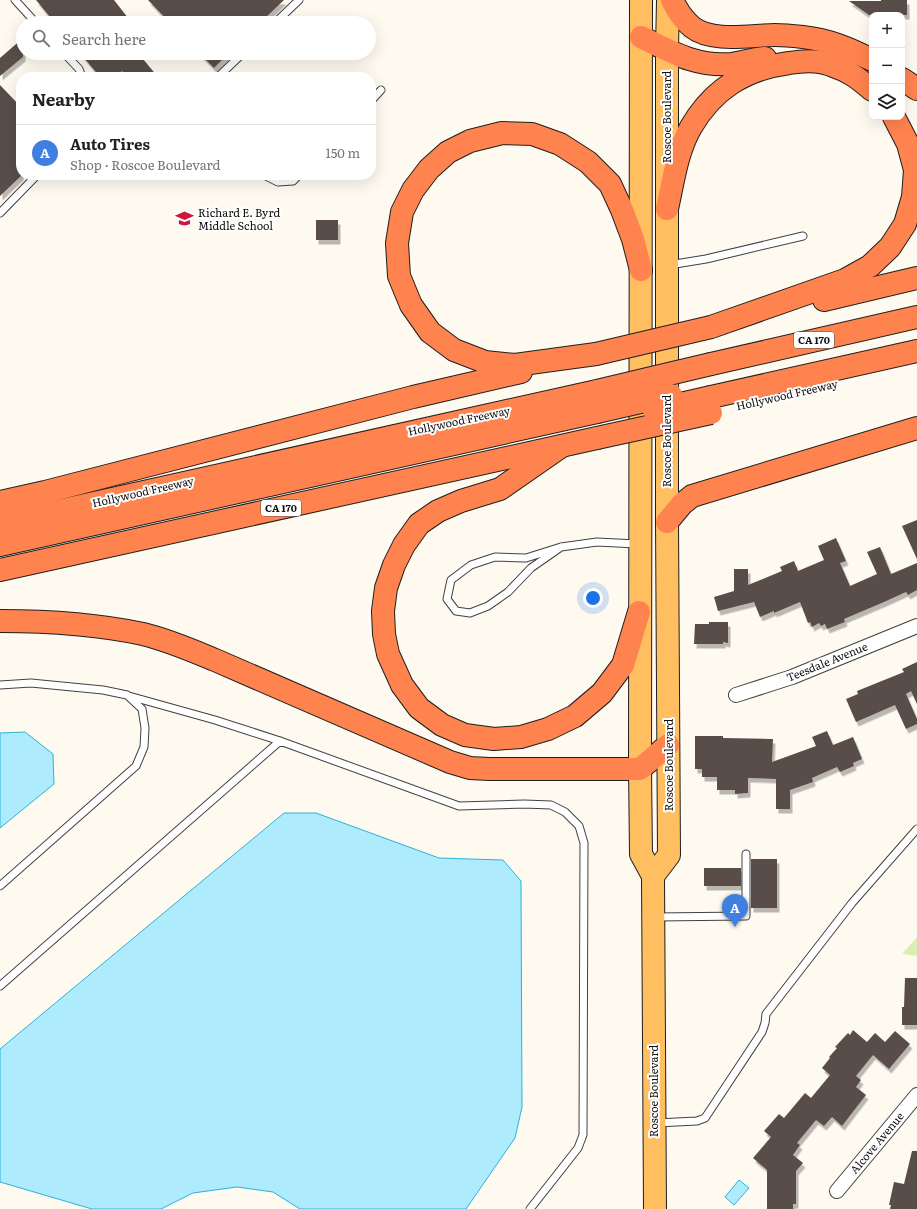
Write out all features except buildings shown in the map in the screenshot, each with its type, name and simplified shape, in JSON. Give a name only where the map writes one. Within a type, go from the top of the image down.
[{"type":"highway","points":[[672,0],[679,14],[692,27],[710,35],[738,37],[775,35],[808,38],[827,41],[854,50],[869,58]]},
{"type":"highway","points":[[641,37],[690,60],[707,64],[731,64],[775,56],[830,64],[854,75],[869,88]]},
{"type":"highway","points":[[667,209],[680,152],[690,128],[705,105],[725,87],[748,73],[775,65],[802,61]]},
{"type":"highway","points":[[905,81],[917,89]]},
{"type":"highway","points":[[712,327],[845,280],[870,266],[890,247],[905,224],[913,197],[915,170],[908,144],[896,120]]},
{"type":"highway","points":[[596,354],[515,365],[484,362],[454,350],[430,332],[411,305],[399,276],[397,243],[402,212],[413,190],[429,168],[448,152],[470,141],[502,133],[532,134],[560,144],[588,162],[610,184],[622,210],[633,240],[641,270]]},
{"type":"highway","points":[[0,502],[45,492],[413,397],[917,278]]},
{"type":"highway","name":"Hollywood Freeway","points":[[0,570],[562,446],[597,416],[711,364],[917,317]]},
{"type":"highway","points":[[711,399],[790,367],[917,339]]},
{"type":"highway","points":[[711,399],[917,351]]},
{"type":"highway","name":"Hollywood Freeway","points":[[0,524],[597,416],[711,399],[779,396],[917,365]]},
{"type":"highway","points":[[0,545],[597,416]]},
{"type":"highway","points":[[0,558],[597,416]]},
{"type":"highway","points":[[667,522],[682,504],[692,496],[917,428]]},
{"type":"highway","points":[[562,446],[500,489],[438,511],[419,524],[404,545],[394,565],[386,588],[382,611],[388,654],[402,685],[419,708],[442,725],[465,735],[494,739],[521,737],[548,729],[575,716],[602,692],[623,665],[639,612]]},
{"type":"highway","points":[[0,621],[63,623],[101,627],[144,634],[176,644],[450,762],[470,768],[555,770],[640,769],[668,745]]},
{"type":"main road","name":"Roscoe Boulevard","points":[[641,0],[639,612],[640,769],[641,854],[653,876],[655,1209]]},
{"type":"main road","name":"Roscoe Boulevard","points":[[653,876],[669,855],[667,522],[668,0]]},
{"type":"street","name":"Teesdale Avenue","points":[[736,694],[792,677],[917,626]]},
{"type":"street","name":"Alcove Avenue","points":[[837,1191],[917,1095]]},
{"type":"lane","points":[[15,0],[30,16]]},
{"type":"lane","points":[[282,16],[299,0]]},
{"type":"lane","points":[[71,60],[80,72]]},
{"type":"lane","points":[[223,72],[236,60]]},
{"type":"lane","points":[[376,96],[381,90]]},
{"type":"lane","points":[[0,213],[32,180]]},
{"type":"lane","points":[[274,180],[278,182],[294,180]]},
{"type":"lane","points":[[667,265],[706,259],[803,236]]},
{"type":"lane","points":[[561,547],[531,568],[508,592],[488,606],[470,613],[456,611],[446,599],[451,580],[471,565],[495,557],[526,558],[561,547],[596,542],[640,544]]},
{"type":"lane","points":[[0,685],[31,683],[103,690],[127,695],[215,720],[280,741],[459,806],[524,804],[551,805],[565,812],[579,826],[584,843],[583,1135],[578,1148],[530,1209]]},
{"type":"lane","points":[[0,886],[136,766],[144,747],[145,728],[142,709],[127,695]]},
{"type":"lane","points":[[0,986],[280,741]]},
{"type":"lane","points":[[654,1123],[697,1120],[705,1118],[762,1032],[766,1014],[852,903],[917,829]]},
{"type":"lane","points":[[654,917],[746,916],[746,854]]},
{"type":"green space","points":[[917,937],[917,956],[902,954]]},
{"type":"water","points":[[25,732],[53,754],[54,784],[0,828],[0,733]]},
{"type":"water","points":[[284,813],[316,813],[439,858],[503,860],[521,881],[522,1107],[515,1138],[466,1209],[300,1209],[273,1192],[237,1187],[193,1193],[161,1209],[92,1209],[0,1182],[0,1049]]},
{"type":"water","points":[[739,1180],[749,1188],[734,1205],[725,1197]]},
{"type":"place","name":"Richard E. Byrd Middle School","points":[[185,219]]},
{"type":"place","name":"Auto Tires","points":[[735,927]]}]
